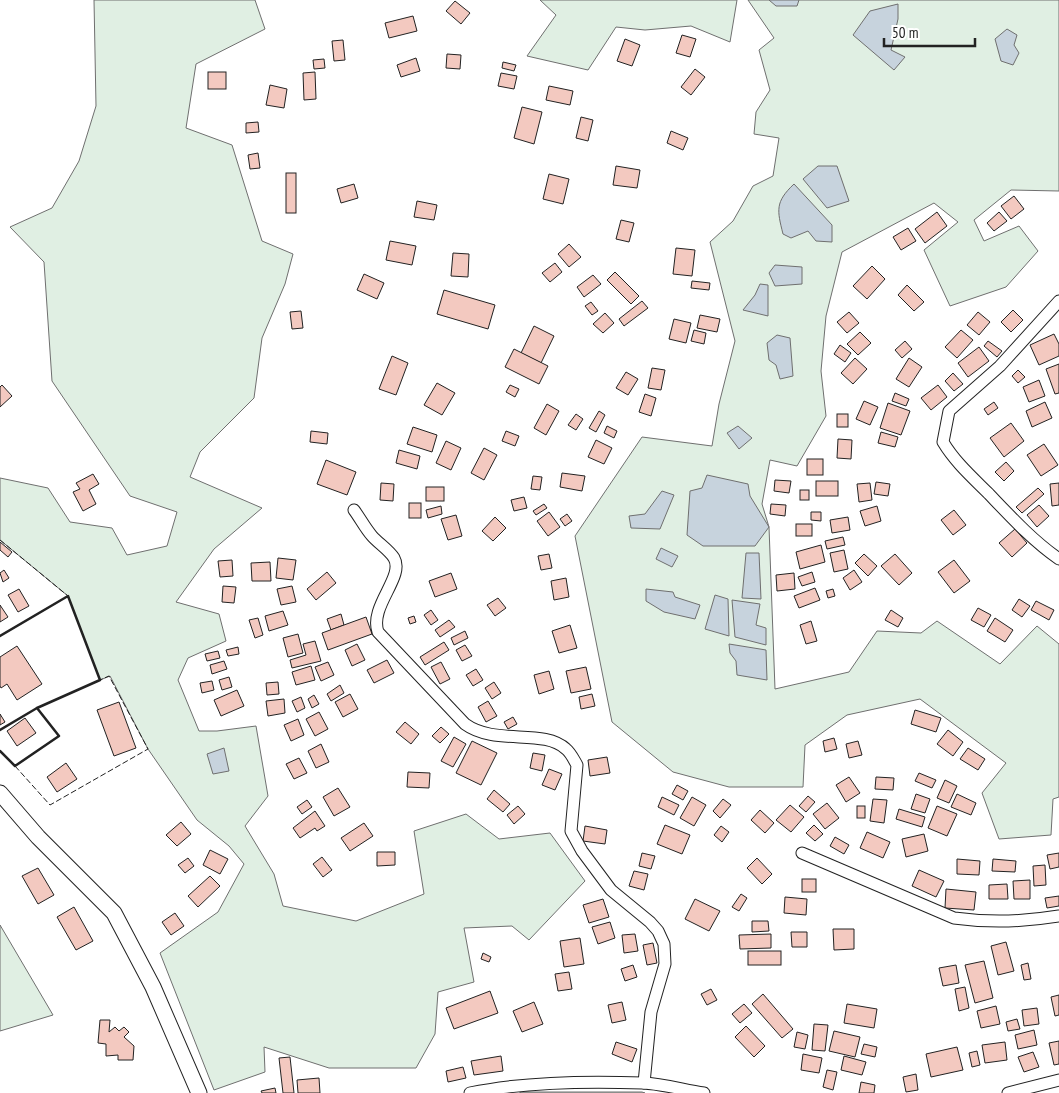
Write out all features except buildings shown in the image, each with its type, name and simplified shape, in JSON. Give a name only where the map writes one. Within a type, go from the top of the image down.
[{"type":"street","points":[[1059,301],[1000,366],[949,411],[943,442],[952,456],[1006,512],[1045,549],[1059,559]]},
{"type":"street","points":[[354,510],[371,534],[394,558],[396,566],[394,577],[376,616],[378,632],[465,724],[475,732],[491,736],[537,738],[555,742],[566,748],[578,765],[571,831],[582,851],[611,890],[650,922],[658,931],[664,944],[665,964],[650,1012],[644,1083]]},
{"type":"street","points":[[0,793],[38,837],[114,913],[154,987],[199,1093]]},
{"type":"street","points":[[802,853],[954,918],[978,922],[1024,922],[1059,916]]},
{"type":"street","points":[[1008,1093],[1059,1080]]},
{"type":"street","points":[[470,1093],[502,1086],[526,1084],[644,1083],[704,1093]]},
{"type":"green space","points":[[94,0],[255,0],[265,29],[196,64],[186,128],[232,145],[262,241],[293,254],[285,284],[262,338],[254,398],[200,452],[190,477],[262,508],[214,549],[176,602],[219,614],[226,641],[188,658],[178,680],[199,731],[217,731],[256,726],[268,796],[245,826],[274,874],[283,906],[356,921],[424,894],[414,831],[466,814],[499,839],[550,833],[585,881],[529,940],[512,926],[464,928],[474,982],[438,992],[435,1034],[416,1068],[329,1068],[264,1047],[265,1072],[214,1090],[160,953],[218,912],[244,864],[229,846],[197,820],[148,749],[110,676],[100,680],[68,596],[0,540],[0,478],[48,488],[70,522],[112,528],[127,555],[167,546],[177,512],[130,496],[52,381],[44,262],[10,227],[52,208],[79,161],[96,106]]},
{"type":"green space","points":[[540,0],[737,0],[730,42],[691,26],[645,30],[616,27],[588,70],[527,56],[556,15]]},
{"type":"green space","points":[[748,0],[1059,0],[1059,191],[1011,190],[974,220],[984,241],[1019,226],[1038,251],[1006,287],[950,306],[924,250],[958,222],[934,203],[842,252],[826,316],[821,371],[826,416],[797,466],[770,460],[762,504],[769,527],[775,689],[849,672],[877,631],[921,633],[937,621],[1000,664],[1037,626],[1059,644],[1059,797],[1053,799],[1051,835],[999,839],[982,793],[1006,763],[920,699],[847,715],[805,745],[803,787],[729,787],[673,772],[612,722],[575,536],[642,437],[712,446],[719,404],[735,341],[710,242],[733,221],[753,186],[773,176],[779,138],[754,134],[756,112],[770,90],[759,50],[774,38]]},
{"type":"green space","points":[[0,925],[53,1015],[0,1031]]},
{"type":"green space","points":[[642,1092],[645,1093],[520,1093]]},
{"type":"shaded area","points":[[769,0],[799,0],[797,6],[776,6]]},
{"type":"shaded area","points":[[898,4],[898,19],[891,50],[905,57],[894,70],[853,35],[870,11]]},
{"type":"shaded area","points":[[1007,29],[1017,35],[1014,45],[1019,53],[1013,65],[1001,61],[995,39]]},
{"type":"shaded area","points":[[818,166],[837,166],[849,201],[827,208],[803,179]]},
{"type":"shaded area","points":[[794,184],[832,225],[832,242],[816,241],[808,231],[791,238],[783,234],[779,207],[783,196]]},
{"type":"shaded area","points":[[775,265],[802,267],[802,284],[775,286],[769,273]]},
{"type":"shaded area","points":[[760,284],[768,285],[768,316],[743,310],[755,295]]},
{"type":"shaded area","points":[[777,335],[790,338],[793,376],[780,379],[776,365],[769,360],[767,343]]},
{"type":"shaded area","points":[[738,426],[752,438],[739,449],[727,433]]},
{"type":"shaded area","points":[[707,475],[748,484],[750,496],[769,527],[755,546],[703,546],[687,535],[690,491],[702,488]]},
{"type":"shaded area","points":[[662,491],[674,495],[660,529],[631,528],[629,516],[645,514]]},
{"type":"shaded area","points":[[661,548],[678,556],[672,567],[656,559]]},
{"type":"shaded area","points":[[746,553],[759,553],[761,599],[742,598]]},
{"type":"shaded area","points":[[646,589],[673,592],[675,597],[700,605],[695,619],[664,612],[646,601]]},
{"type":"shaded area","points":[[715,595],[728,599],[729,636],[705,629]]},
{"type":"shaded area","points":[[732,600],[760,604],[756,625],[766,628],[766,645],[735,637]]},
{"type":"shaded area","points":[[729,644],[766,650],[767,680],[737,675],[736,661],[730,653]]},
{"type":"shaded area","points":[[224,748],[229,771],[213,774],[207,754]]},
{"type":"fence","points":[[0,540],[68,596]]},
{"type":"fence","points":[[15,766],[50,805],[148,749],[109,676],[100,680]]},
{"type":"wall","points":[[0,636],[68,596],[100,680],[37,708],[0,730]]},
{"type":"wall","points":[[0,751],[15,766],[59,736],[37,708]]}]
